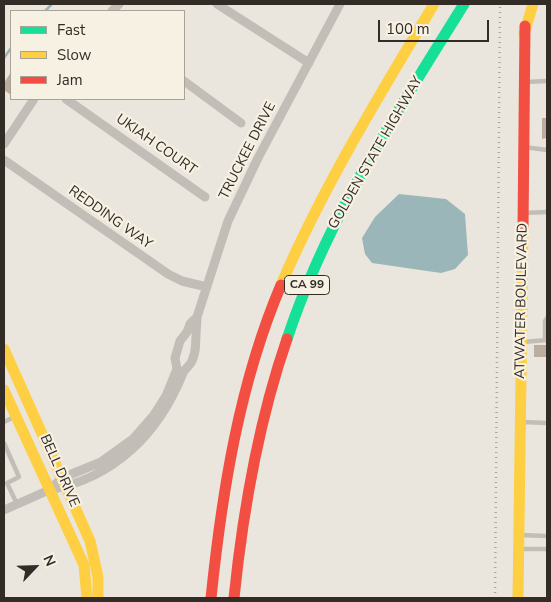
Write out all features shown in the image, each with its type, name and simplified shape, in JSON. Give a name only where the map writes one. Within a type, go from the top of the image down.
[{"type":"main road","name":"GOLDEN STATE HIGHWAY","points":[[212,598],[215,553],[224,489],[239,419],[268,319],[295,252],[329,182],[434,4]]},
{"type":"main road","name":"GOLDEN STATE HIGHWAY","points":[[234,598],[238,550],[253,460],[268,396],[300,303],[331,231],[366,165],[464,4]]},
{"type":"main road","name":"ATWATER BOULEVARD","points":[[518,598],[525,4]]},
{"type":"main road","points":[[524,34],[533,4]]},
{"type":"main road","name":"BELL DRIVE","points":[[4,349],[90,541],[96,566],[98,598]]},
{"type":"main road","name":"BELL DRIVE","points":[[4,390],[84,565],[87,598]]},
{"type":"street","points":[[217,4],[309,63]]},
{"type":"street","name":"TRUCKEE DRIVE","points":[[4,510],[64,482],[107,468],[173,398],[184,370],[191,364],[197,346],[197,317],[233,212],[258,158],[340,4]]},
{"type":"street","points":[[185,82],[241,123]]},
{"type":"street","points":[[4,144],[33,100]]},
{"type":"street","name":"UKIAH COURT","points":[[67,100],[205,197]]},
{"type":"street","name":"REDDING WAY","points":[[4,160],[168,274],[207,287]]},
{"type":"street","name":"TRUCKEE DRIVE","points":[[163,407],[177,369],[175,358],[180,341],[190,324],[197,317]]},
{"type":"street","points":[[180,341],[190,338],[197,346]]},
{"type":"street","points":[[175,358],[182,365],[191,364]]},
{"type":"lane","points":[[524,82],[547,81]]},
{"type":"lane","points":[[523,147],[547,150]]},
{"type":"lane","points":[[523,213],[547,212]]},
{"type":"lane","points":[[521,342],[546,340],[545,322],[547,318]]},
{"type":"lane","points":[[4,422],[16,416]]},
{"type":"lane","points":[[520,422],[547,423]]},
{"type":"lane","points":[[4,443],[19,477],[7,483],[17,505]]},
{"type":"lane","points":[[519,535],[547,536]]},
{"type":"lane","points":[[519,549],[547,549]]},
{"type":"water","points":[[399,194],[446,199],[465,214],[468,255],[455,269],[441,273],[372,263],[365,254],[362,238],[375,217]]},
{"type":"building","points":[[10,74],[10,94],[4,90],[4,83]]},
{"type":"building","points":[[542,118],[547,118],[547,138],[542,139]]},
{"type":"building","points":[[534,345],[547,345],[547,357],[534,357]]},
{"type":"waterway","points":[[46,10],[52,4]]},
{"type":"waterway","points":[[4,58],[10,49]]},
{"type":"railway","points":[[495,598],[500,4]]},
{"type":"traffic: fast","points":[[287,339],[303,294],[343,208],[389,126],[464,4]]},
{"type":"traffic: slow","points":[[281,285],[333,177],[434,4]]},
{"type":"traffic: slow","points":[[524,34],[533,4]]},
{"type":"traffic: slow","points":[[518,598],[523,228]]},
{"type":"traffic: slow","points":[[4,349],[90,541],[98,577],[98,598]]},
{"type":"traffic: slow","points":[[4,390],[84,565],[87,598]]},
{"type":"traffic: jam","points":[[523,228],[525,26]]},
{"type":"traffic: jam","points":[[211,598],[215,558],[234,439],[254,361],[281,285]]},
{"type":"traffic: jam","points":[[234,598],[242,532],[253,467],[268,403],[287,339]]}]
